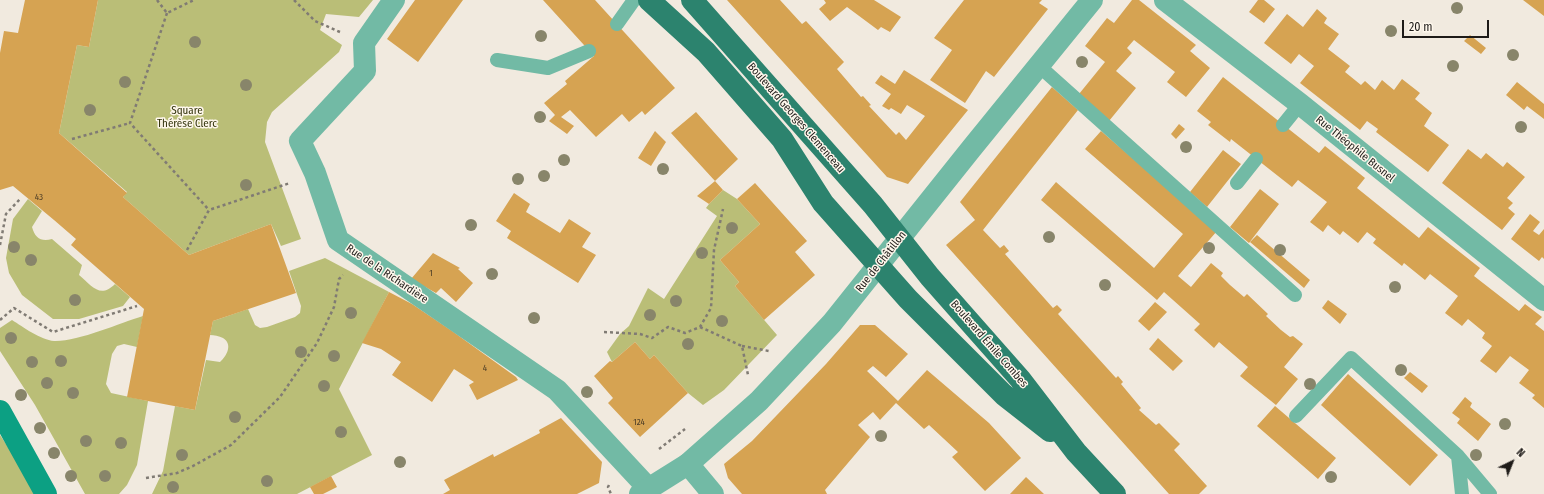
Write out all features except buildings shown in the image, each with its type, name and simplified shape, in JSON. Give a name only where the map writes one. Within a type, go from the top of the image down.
[{"type":"main road","points":[[648,0],[706,52],[782,139],[823,202],[879,265]]},
{"type":"main road","name":"Boulevard Georges Clemenceau","points":[[692,0],[873,205],[899,238]]},
{"type":"main road","name":"Boulevard Émile Combes","points":[[899,238],[930,277],[1020,379],[1076,452],[1115,494]]},
{"type":"main road","name":"Boulevard Émile Combes","points":[[879,265],[908,299],[1004,396],[1076,452]]},
{"type":"main road","points":[[0,411],[46,494]]},
{"type":"street","points":[[364,43],[394,0]]},
{"type":"street","name":"Rue de Châtillon","points":[[644,492],[688,464],[760,401],[832,323],[1038,65],[1092,0]]},
{"type":"street","name":"Rue Théophile Busnel","points":[[1165,0],[1300,104],[1544,300]]},
{"type":"street","name":"Rue de la Richardière","points":[[364,43],[365,71],[300,141],[315,173],[338,240],[557,390],[631,470],[644,492]]},
{"type":"street","points":[[688,464],[713,494]]},
{"type":"lane","points":[[617,24],[634,0]]},
{"type":"lane","points":[[497,60],[548,68],[589,51]]},
{"type":"lane","points":[[1038,65],[1295,295]]},
{"type":"lane","points":[[1283,125],[1300,104]]},
{"type":"lane","points":[[1237,183],[1256,159]]},
{"type":"lane","points":[[1296,416],[1351,358],[1458,456],[1490,494]]},
{"type":"lane","points":[[1458,456],[1462,494]]},
{"type":"path","points":[[157,0],[167,13]]},
{"type":"path","points":[[130,123],[167,13],[194,0]]},
{"type":"path","points":[[294,0],[315,21],[364,43]]},
{"type":"path","points":[[72,139],[130,123]]},
{"type":"path","points":[[130,123],[209,210]]},
{"type":"path","points":[[187,250],[209,210],[282,187]]},
{"type":"path","points":[[0,245],[6,214],[20,199]]},
{"type":"path","points":[[604,332],[640,334],[652,338],[668,327],[685,333],[700,327],[711,308],[714,250],[723,209]]},
{"type":"path","points":[[146,478],[177,473],[231,445],[280,397],[317,342],[334,307],[339,279],[360,255]]},
{"type":"path","points":[[0,319],[14,308],[53,332],[137,306]]},
{"type":"path","points":[[700,327],[742,346],[748,375],[743,380]]},
{"type":"path","points":[[612,494],[608,488],[617,475],[631,470],[686,428]]},
{"type":"green space","name":"Square Thérèse Clerc","points":[[98,0],[373,0],[359,17],[326,14],[320,30],[342,45],[339,52],[272,112],[267,122],[265,142],[301,239],[281,246],[271,224],[189,255],[123,197],[127,192],[59,133],[77,45],[89,47]]},
{"type":"green space","points":[[723,190],[737,199],[760,224],[720,260],[739,282],[735,286],[777,335],[724,390],[703,405],[688,393],[654,355],[650,359],[635,342],[612,362],[607,352],[620,334],[629,326],[648,288],[664,299],[717,216],[706,208]]},
{"type":"green space","points":[[28,199],[42,211],[32,227],[35,234],[39,238],[45,240],[52,239],[82,265],[79,275],[92,287],[100,291],[110,288],[115,284],[130,297],[123,306],[79,319],[53,319],[22,295],[9,273],[6,258],[13,219]]},
{"type":"green space","points":[[325,258],[389,292],[339,389],[372,455],[297,494],[152,494],[163,471],[175,406],[195,410],[206,360],[220,362],[227,353],[228,343],[223,338],[210,335],[213,321],[248,309],[255,325],[260,328],[295,317],[300,313],[301,306],[289,271]]},
{"type":"green space","points":[[143,316],[137,347],[124,344],[117,346],[112,354],[106,384],[111,393],[148,401],[137,465],[127,485],[119,494],[85,494],[35,405],[0,351],[0,328],[12,320],[32,333],[54,341],[98,332]]},
{"type":"green space","points":[[0,435],[10,450],[35,494],[0,494]]}]
